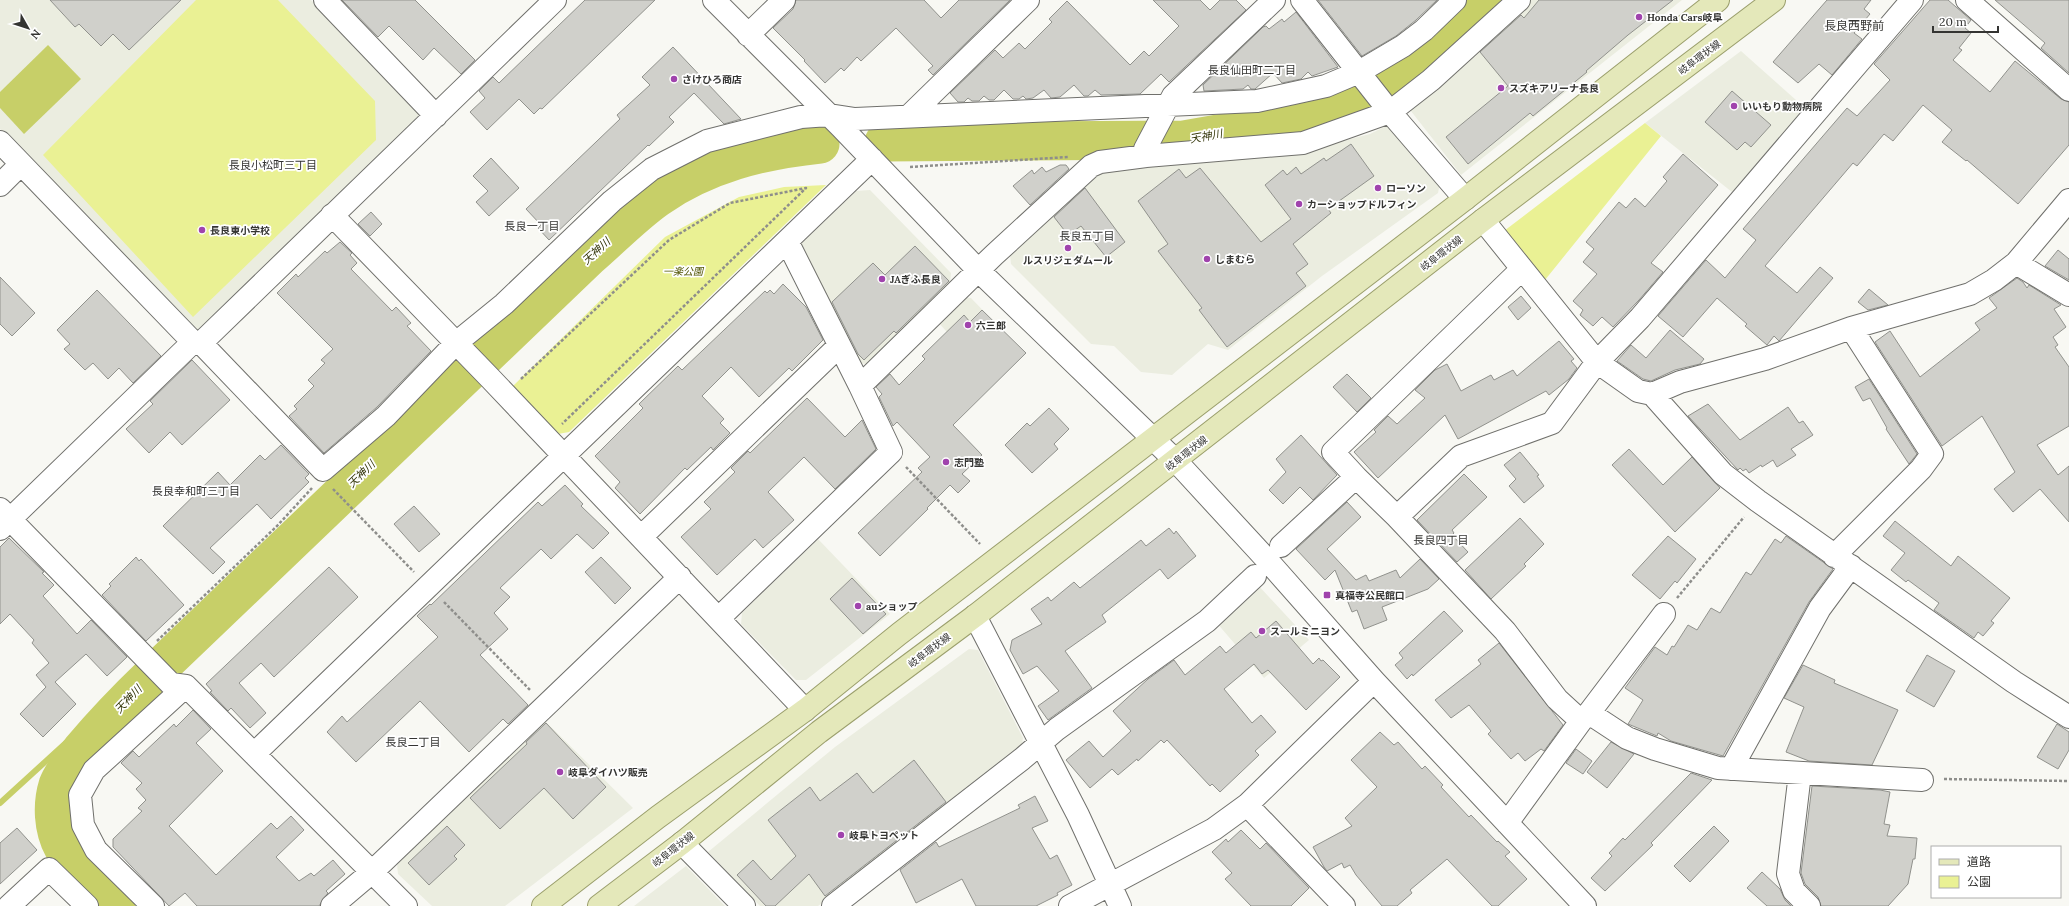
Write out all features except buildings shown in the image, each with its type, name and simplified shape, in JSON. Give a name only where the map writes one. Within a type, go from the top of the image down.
[{"type":"main road","points":[[543,906],[658,817],[805,710],[899,634],[1465,199],[1718,0]]},
{"type":"main road","name":"岐阜環状線","points":[[599,906],[682,843],[819,732],[975,616],[1176,461],[1483,220],[1774,0]]},
{"type":"street","points":[[325,0],[436,116]]},
{"type":"street","points":[[406,906],[254,754],[144,656],[3,519],[197,343],[332,216],[555,0]]},
{"type":"street","points":[[714,0],[872,158],[979,271],[1176,461],[1268,561],[1374,681],[1585,906]]},
{"type":"street","points":[[748,35],[784,0]]},
{"type":"street","points":[[909,116],[1028,0]]},
{"type":"street","points":[[1146,153],[1173,96],[1274,0]]},
{"type":"street","points":[[1302,0],[1388,109],[1465,199]]},
{"type":"street","points":[[0,142],[323,470],[386,416],[612,201],[652,169],[707,141],[801,117],[835,121],[909,116],[1166,108],[1257,101],[1326,86],[1361,74],[1424,30],[1455,0]]},
{"type":"street","points":[[860,386],[994,255],[1091,166],[1100,162],[1146,153],[1304,143],[1388,109],[1431,80],[1519,0]]},
{"type":"street","points":[[1397,517],[1461,456],[1552,423],[1597,362],[1640,318],[1912,0]]},
{"type":"street","points":[[1967,0],[2069,90]]},
{"type":"street","points":[[254,754],[872,158]]},
{"type":"street","points":[[0,184],[21,164]]},
{"type":"street","points":[[1483,220],[1597,362],[1638,391],[1652,394],[1680,382],[1765,359],[1850,328],[1970,294],[1994,280],[2016,263],[2069,200]]},
{"type":"street","points":[[332,216],[490,378],[572,448],[641,536],[805,710]]},
{"type":"street","points":[[719,618],[891,452],[860,386],[787,241]]},
{"type":"street","points":[[2016,263],[2069,295]]},
{"type":"street","points":[[1522,269],[1332,452],[1397,517],[1505,631],[1557,698],[1585,717],[1655,750],[1718,768],[1922,780]]},
{"type":"street","points":[[1731,769],[1820,608],[1843,561],[1932,454],[1850,328]]},
{"type":"street","points":[[641,536],[839,346]]},
{"type":"street","points":[[1652,394],[1724,474],[1758,501],[2014,682],[2069,717]]},
{"type":"street","points":[[1281,546],[1356,477]]},
{"type":"street","points":[[833,906],[1022,760],[1057,729],[1207,621],[1255,576]]},
{"type":"street","points":[[332,906],[372,872],[680,577]]},
{"type":"street","points":[[1507,823],[1585,717],[1664,614]]},
{"type":"street","points":[[975,616],[1078,815],[1120,906]]},
{"type":"street","points":[[1070,906],[1214,829],[1247,805],[1374,681]]},
{"type":"street","points":[[153,906],[96,850],[83,825],[80,795],[94,770],[178,685]]},
{"type":"street","points":[[1800,773],[1788,874],[1794,891],[1809,906]]},
{"type":"street","points":[[1247,805],[1344,906]]},
{"type":"street","points":[[682,843],[744,906]]},
{"type":"street","points":[[9,906],[49,869],[87,906]]},
{"type":"path","points":[[904,167],[1086,156],[1100,162]]},
{"type":"path","points":[[516,384],[669,240],[730,203],[806,188],[561,424]]},
{"type":"path","points":[[556,419],[561,424],[572,448]]},
{"type":"path","points":[[891,452],[982,546]]},
{"type":"path","points":[[144,656],[277,526],[317,483]]},
{"type":"path","points":[[329,485],[546,706]]},
{"type":"path","points":[[1664,614],[1758,501]]},
{"type":"path","points":[[1922,780],[1929,778],[2069,781]]},
{"type":"shaded area","name":"長良東小学校","points":[[0,0],[311,0],[424,114],[206,332],[193,330],[0,129]]},
{"type":"shaded area","name":"スズキアリーナ長良","points":[[1529,0],[1682,0],[1461,175],[1407,106]]},
{"type":"shaded area","points":[[48,45],[81,79],[24,134],[0,108],[0,92]]},
{"type":"shaded area","points":[[1741,51],[1805,108],[1732,192],[1645,123]]},
{"type":"shaded area","name":"しまむら","points":[[1386,126],[1399,131],[1440,183],[1438,193],[1322,276],[1228,350],[1208,344],[1172,375],[1141,372],[1114,346],[1091,344],[1011,264],[1010,255],[1086,186],[1099,175],[1110,170],[1292,154],[1370,134]]},
{"type":"shaded area","name":"JAぎふ長良","points":[[870,190],[951,273],[950,285],[867,364],[857,363],[801,255],[802,243],[856,191]]},
{"type":"shaded area","name":"六三郎","points":[[963,297],[971,298],[999,327],[969,357],[938,322]]},
{"type":"shaded area","points":[[818,539],[890,614],[806,680],[796,680],[741,624],[742,613]]},
{"type":"shaded area","name":"スールミニヨン","points":[[1257,584],[1309,640],[1264,678],[1216,622]]},
{"type":"shaded area","points":[[969,649],[978,650],[1023,738],[1021,750],[818,906],[760,906],[708,852],[835,747]]},
{"type":"shaded area","points":[[545,721],[633,808],[505,906],[432,906],[398,874],[397,864]]},
{"type":"shaded area","points":[[686,866],[725,906],[634,906]]},
{"type":"green space","name":"長良東小学校","points":[[196,0],[278,0],[375,101],[376,140],[193,317],[43,155]]},
{"type":"green space","points":[[1645,123],[1661,136],[1545,280],[1504,231]]},
{"type":"green space","name":"一楽公園","points":[[826,185],[569,432],[558,434],[513,386],[665,237],[739,197],[784,187]]},
{"type":"waterway","name":"天神川","points":[[884,142],[1184,140],[1320,116],[1416,66],[1490,0]]},
{"type":"waterway","name":"天神川","points":[[116,906],[87,878],[68,855],[57,832],[54,808],[56,792],[63,775],[82,749],[124,702],[590,256],[657,198],[695,176],[735,160],[777,150],[820,144]]},
{"type":"waterway","points":[[0,803],[79,731],[99,730]]},
{"type":"place","name":"Honda Cars岐阜","points":[[1639,17]]},
{"type":"place","name":"さけひろ商店","points":[[674,79]]},
{"type":"place","name":"スズキアリーナ長良","points":[[1501,88]]},
{"type":"place","name":"いいもり動物病院","points":[[1734,106]]},
{"type":"place","name":"ローソン","points":[[1378,188]]},
{"type":"place","name":"カーショップドルフィン","points":[[1299,204]]},
{"type":"place","name":"長良東小学校","points":[[202,230]]},
{"type":"place","name":"ルスリジェダムール","points":[[1068,248]]},
{"type":"place","name":"しまむら","points":[[1207,259]]},
{"type":"place","name":"JAぎふ長良","points":[[882,279]]},
{"type":"place","name":"六三郎","points":[[968,325]]},
{"type":"place","name":"志門塾","points":[[946,462]]},
{"type":"place","name":"真福寺公民館口","points":[[1327,595]]},
{"type":"place","name":"auショップ","points":[[858,606]]},
{"type":"place","name":"スールミニヨン","points":[[1262,631]]},
{"type":"place","name":"岐阜ダイハツ販売","points":[[560,772]]},
{"type":"place","name":"岐阜トヨペット","points":[[841,835]]},
{"type":"district","name":"長良西野前","points":[[1854,26]]},
{"type":"district","name":"長良仙田町二丁目","points":[[1252,70]]},
{"type":"district","name":"長良小松町三丁目","points":[[273,165]]},
{"type":"district","name":"長良一丁目","points":[[532,226]]},
{"type":"district","name":"長良五丁目","points":[[1087,236]]},
{"type":"district","name":"長良幸和町三丁目","points":[[196,491]]},
{"type":"district","name":"長良四丁目","points":[[1441,540]]},
{"type":"district","name":"長良二丁目","points":[[413,742]]}]
